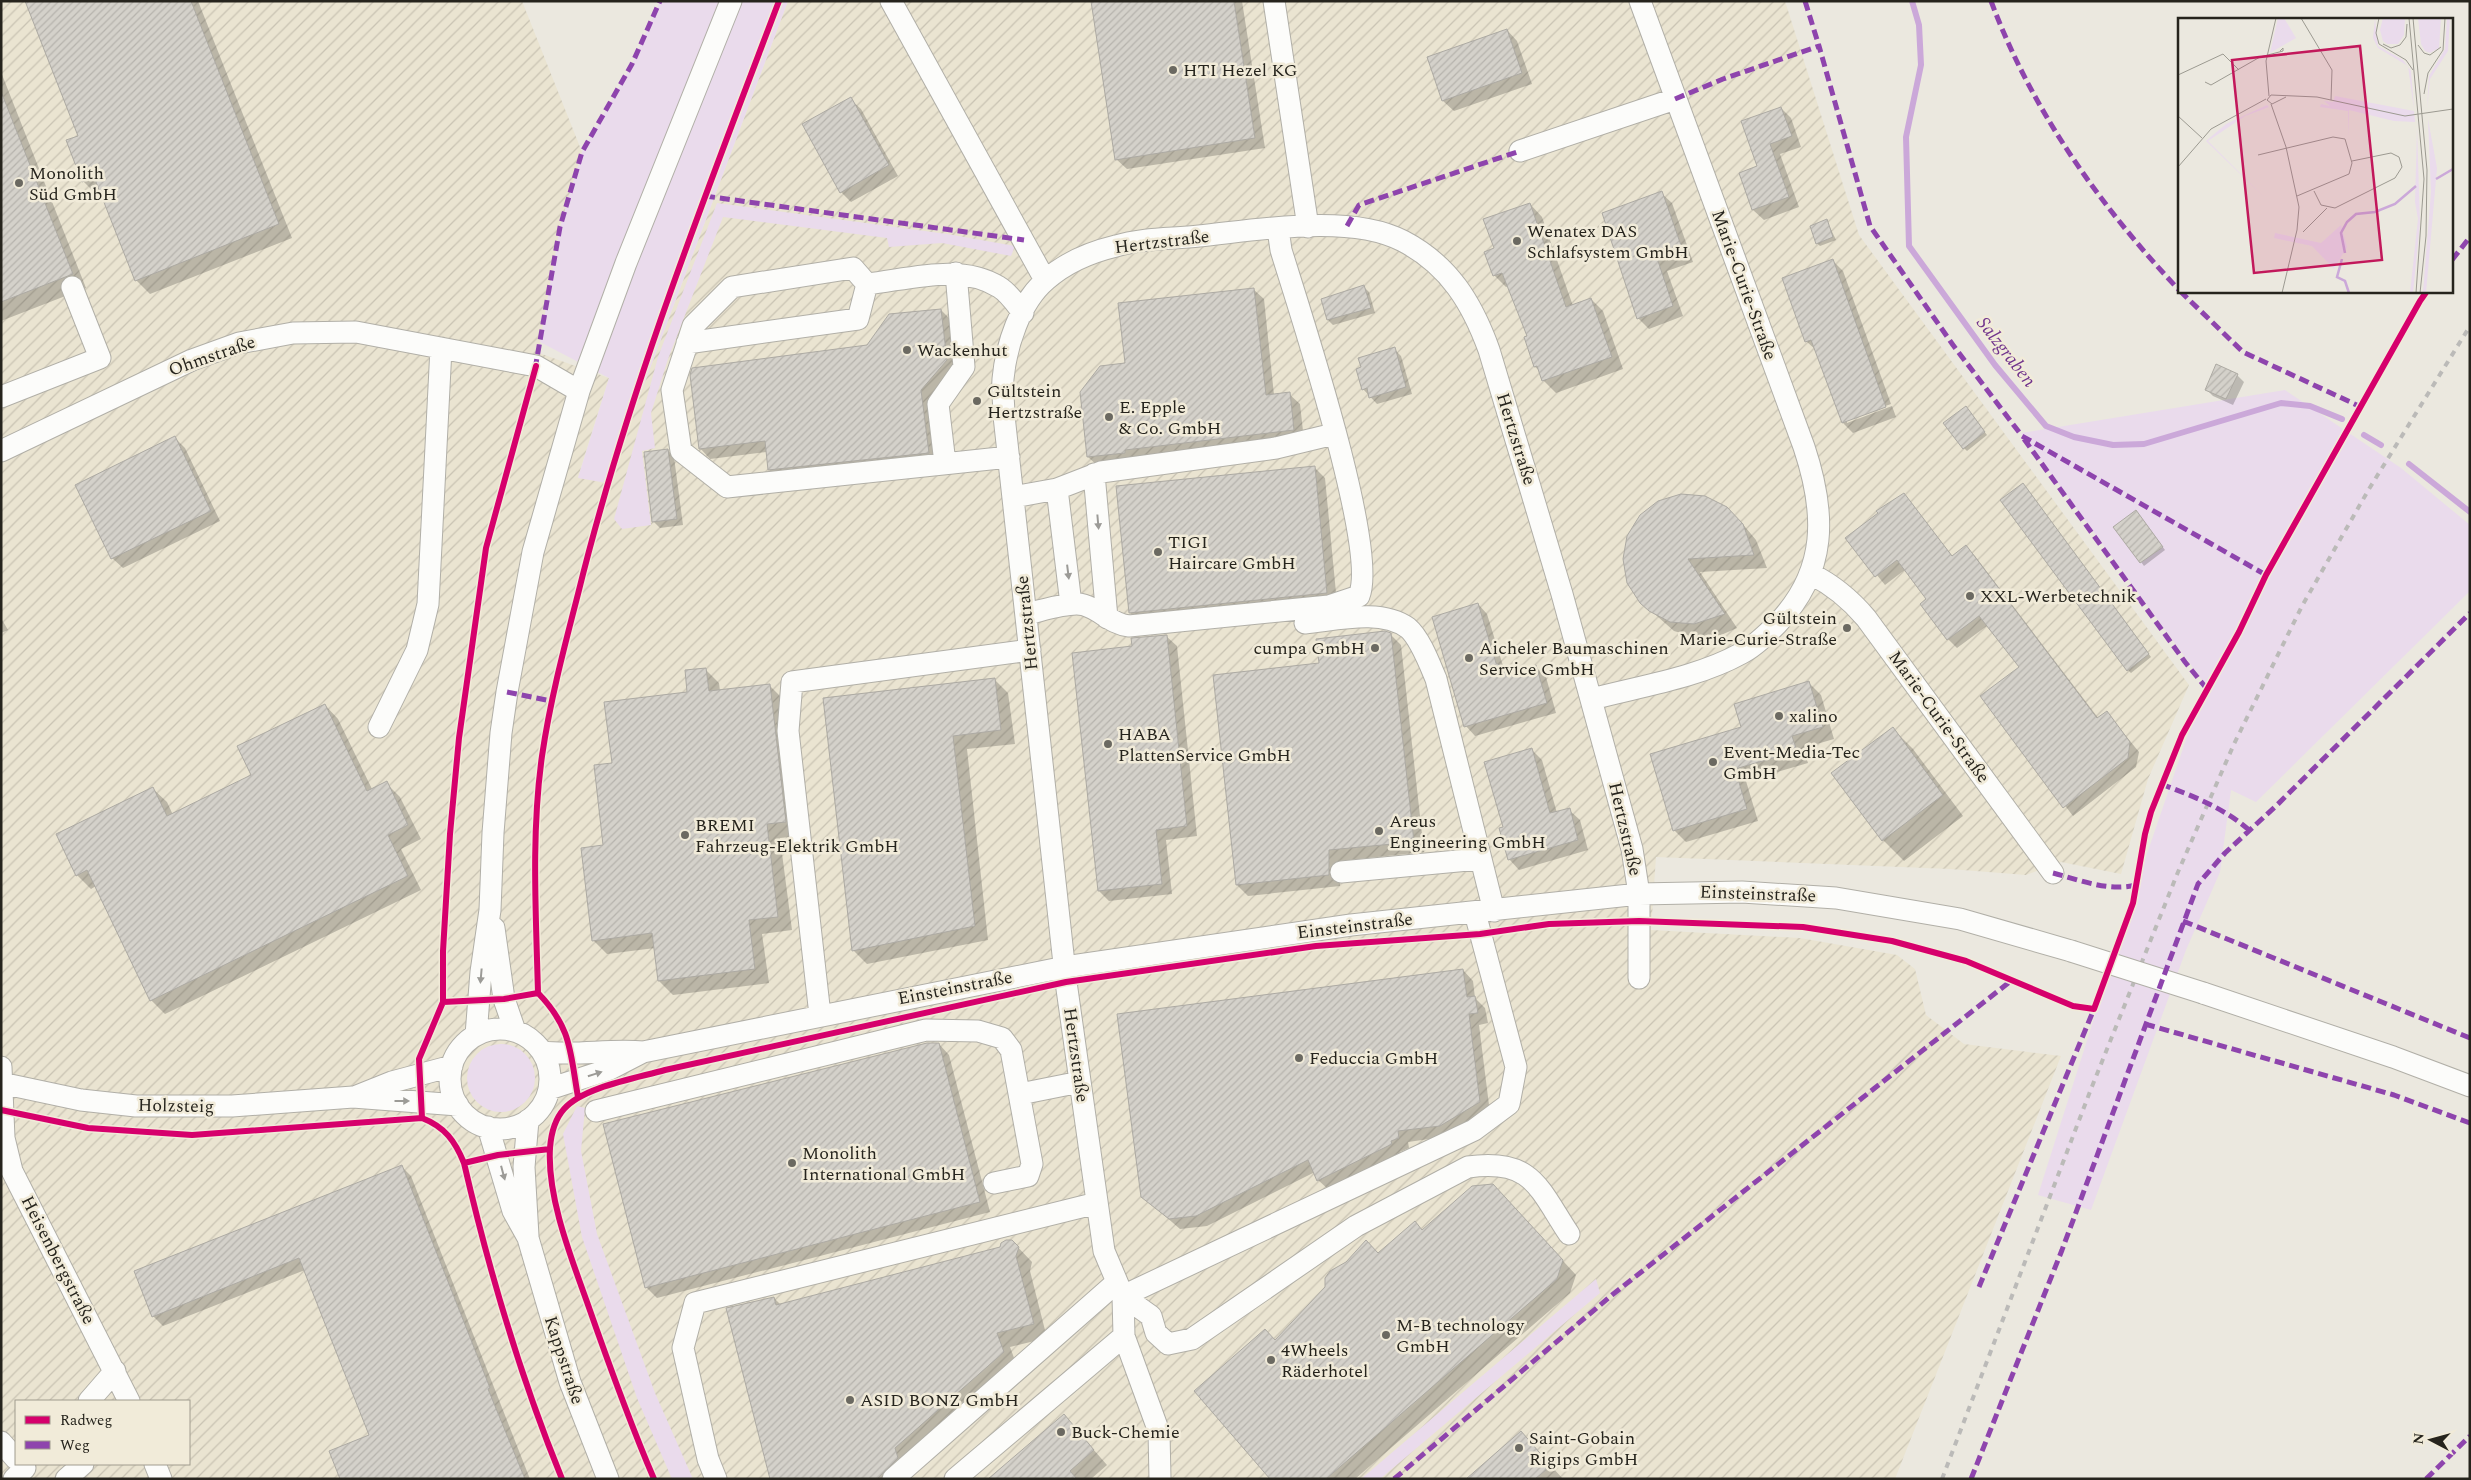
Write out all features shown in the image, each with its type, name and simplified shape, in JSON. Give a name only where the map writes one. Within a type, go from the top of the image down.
[{"type":"street","points":[[476,1035],[481,972],[490,910],[495,806],[507,692],[533,552],[580,391],[626,263],[731,1]]},
{"type":"street","points":[[891,1],[1045,280]]},
{"type":"street","points":[[1274,1],[1308,227]]},
{"type":"street","name":"Marie-Curie-Straße","points":[[1592,699],[1714,666],[1743,653],[1764,637],[1799,598],[1811,574],[1820,525],[1815,480],[1640,1]]},
{"type":"street","points":[[1521,141],[1546,142],[1675,99]]},
{"type":"street","name":"Hertzstraße","points":[[1120,1289],[1104,1251],[1065,967],[1013,497],[1003,380],[1007,350],[1023,313],[1035,291],[1045,280],[1091,254],[1118,245],[1278,229],[1348,226],[1382,232],[1402,240],[1435,262],[1463,292],[1474,312],[1489,350],[1592,699],[1632,848],[1639,894],[1639,978]]},
{"type":"street","points":[[1026,614],[1071,604],[1083,605],[1102,613],[1119,625],[1129,626],[1329,606],[1359,596],[1363,586],[1360,544],[1352,500],[1281,250],[1278,229]]},
{"type":"street","points":[[867,284],[853,268],[732,287],[693,326],[672,390],[681,451],[727,487],[1009,457]]},
{"type":"street","points":[[945,463],[938,404],[964,367],[956,273]]},
{"type":"street","points":[[867,284],[956,273],[976,275],[1000,287],[1023,313]]},
{"type":"street","points":[[687,343],[858,319],[867,284]]},
{"type":"street","points":[[1,397],[100,358],[72,287]]},
{"type":"street","name":"Ohmstraße","points":[[1,451],[169,370],[239,343],[293,333],[356,332],[536,366],[580,391]]},
{"type":"street","points":[[379,727],[417,650],[428,604],[441,348]]},
{"type":"street","points":[[1013,497],[1057,488],[1094,474],[1276,448],[1334,434]]},
{"type":"street","points":[[1094,474],[1107,618]]},
{"type":"street","points":[[1057,488],[1071,604]]},
{"type":"street","name":"Marie-Curie-Straße","points":[[1811,574],[1853,602],[1866,618],[2053,873]]},
{"type":"street","points":[[893,1479],[1120,1289],[1474,1130],[1510,1104],[1516,1067],[1484,912],[1480,859],[1436,679],[1423,650],[1409,629],[1389,620],[1368,617],[1204,632]]},
{"type":"street","points":[[820,1015],[788,731],[792,682],[1030,650]]},
{"type":"street","points":[[1341,872],[1480,859]]},
{"type":"street","name":"Einsteinstraße","points":[[548,1089],[610,1069],[643,1052],[1065,967],[1351,925],[1639,894],[1742,892],[1836,898],[1960,919],[2071,951],[2203,993],[2393,1057],[2470,1086]]},
{"type":"street","points":[[490,910],[497,942],[504,998],[515,1031]]},
{"type":"street","points":[[495,1029],[515,1031],[530,1039],[542,1052],[549,1070],[548,1089],[541,1106],[528,1120],[508,1128],[488,1127],[470,1119],[458,1105],[451,1086],[452,1066],[461,1048],[476,1035],[495,1029]]},
{"type":"street","points":[[596,1111],[926,1030],[978,1031],[1002,1038],[1012,1050],[1032,1164],[1028,1176],[994,1183]]},
{"type":"street","name":"Einsteinstraße","points":[[542,1052],[571,1054],[615,1050],[643,1052]]},
{"type":"street","name":"Holzsteig","points":[[353,1097],[392,1082],[452,1066]]},
{"type":"street","name":"Holzsteig","points":[[2,1077],[81,1100],[136,1106],[232,1106],[353,1097],[394,1101],[434,1101],[458,1105]]},
{"type":"street","name":"Heisenbergstraße","points":[[2,1077],[4,1138],[12,1172],[129,1400]]},
{"type":"street","points":[[1020,1094],[1080,1082]]},
{"type":"street","name":"Kappstraße","points":[[528,1120],[524,1167],[528,1238]]},
{"type":"street","name":"Kappstraße","points":[[488,1127],[513,1211],[528,1238],[570,1382],[608,1479]]},
{"type":"street","points":[[1120,1289],[1151,1316],[1156,1333],[1168,1344],[1192,1340],[1356,1226],[1468,1167],[1487,1164],[1510,1167],[1530,1176],[1569,1234]]},
{"type":"street","points":[[716,1479],[708,1459],[683,1348],[695,1303],[1097,1203]]},
{"type":"street","points":[[1120,1289],[1124,1336],[1159,1432],[1160,1479]]},
{"type":"street","points":[[955,1479],[1124,1336]]},
{"type":"street","points":[[90,1400],[115,1371]]},
{"type":"street","points":[[1,1442],[15,1460]]},
{"type":"street","points":[[66,1479],[82,1465]]},
{"type":"street","points":[[155,1465],[161,1479]]},
{"type":"shaded area","points":[[1,1],[522,1],[582,152],[560,227],[539,353],[609,378],[578,477],[607,483],[788,1],[1785,1],[1859,235],[2189,685],[2148,779],[2121,874],[2061,862],[2026,875],[1950,869],[1656,857],[1651,930],[1800,938],[1897,955],[1915,969],[1926,1015],[1964,1044],[2061,1056],[1895,1479],[1,1479]]},
{"type":"shaded area","points":[[660,1],[788,1],[607,483],[578,478],[609,378],[540,342],[560,227],[582,152],[632,64]]},
{"type":"shaded area","points":[[717,203],[947,234],[1015,246],[1011,256],[942,243],[889,247],[887,238],[723,217],[668,359],[651,413],[655,448],[642,451],[651,525],[622,529],[614,519],[658,357]]},
{"type":"shaded area","points":[[2285,390],[2401,468],[2470,525],[2470,591],[2256,802],[2231,790],[2220,872],[2186,950],[2091,1210],[2038,1195],[2136,886],[2205,684],[2021,433]]},
{"type":"shaded area","points":[[501,1044],[514,1047],[525,1054],[532,1065],[535,1078],[532,1091],[525,1102],[514,1109],[501,1112],[488,1109],[477,1102],[470,1091],[467,1078],[470,1065],[477,1054],[488,1047]]},
{"type":"shaded area","points":[[577,1106],[585,1108],[581,1151],[597,1234],[655,1393],[693,1479],[672,1479],[637,1398],[582,1237],[563,1134]]},
{"type":"shaded area","points":[[1596,1279],[1600,1293],[1380,1479],[1361,1479]]},
{"type":"building","points":[[25,1],[191,1],[279,224],[135,281],[94,177],[82,182],[66,140],[78,136]]},
{"type":"building","name":"HTI Hezel KG","points":[[1091,1],[1234,1],[1255,138],[1115,160]]},
{"type":"building","points":[[1507,29],[1522,73],[1442,101],[1427,57]]},
{"type":"building","name":"Monolith Süd GmbH","points":[[1,95],[73,274],[1,302]]},
{"type":"building","points":[[851,97],[889,165],[840,193],[802,124]]},
{"type":"building","points":[[1781,107],[1792,136],[1770,144],[1789,197],[1752,210],[1739,173],[1757,166],[1741,121]]},
{"type":"building","points":[[1662,191],[1683,251],[1658,261],[1673,306],[1637,319],[1602,213]]},
{"type":"building","points":[[1530,203],[1566,307],[1591,298],[1612,357],[1542,381],[1537,366],[1534,367],[1524,337],[1527,336],[1502,273],[1493,276],[1484,252],[1494,248],[1483,219]]},
{"type":"building","points":[[1827,219],[1833,237],[1816,244],[1810,226]]},
{"type":"building","points":[[1833,259],[1886,407],[1842,423],[1811,340],[1805,342],[1782,278]]},
{"type":"building","points":[[1364,285],[1371,308],[1327,320],[1321,299]]},
{"type":"building","points":[[1254,288],[1266,395],[1290,392],[1294,430],[1125,450],[1125,453],[1087,457],[1080,392],[1100,366],[1125,363],[1118,303]]},
{"type":"building","points":[[941,309],[947,360],[921,390],[929,453],[768,470],[765,441],[699,449],[690,375],[692,368],[867,345],[889,314]]},
{"type":"building","points":[[1395,347],[1406,387],[1369,398],[1367,388],[1362,390],[1356,369],[1361,367],[1358,358]]},
{"type":"building","points":[[2216,364],[2238,374],[2226,399],[2205,390]]},
{"type":"building","points":[[1966,406],[1985,432],[1963,449],[1943,423]]},
{"type":"building","points":[[175,436],[211,511],[111,559],[75,485]]},
{"type":"building","points":[[668,449],[677,519],[652,522],[644,452]]},
{"type":"building","points":[[1315,466],[1327,593],[1129,613],[1116,486]]},
{"type":"building","points":[[2023,483],[2149,654],[2127,671],[2000,500]]},
{"type":"building","points":[[1904,493],[1952,556],[1966,545],[2097,718],[2107,711],[2130,742],[2128,758],[2063,808],[1980,696],[2019,667],[1979,616],[1947,640],[1920,604],[1926,599],[1897,560],[1875,577],[1845,538],[1878,513],[1876,511]]},
{"type":"building","points":[[1681,494],[1705,496],[1727,507],[1743,524],[1754,555],[1688,559],[1725,614],[1694,624],[1670,622],[1649,611],[1640,603],[1627,583],[1623,559],[1627,536],[1640,515],[1658,501]]},
{"type":"building","points":[[2136,510],[2163,547],[2140,563],[2113,527]]},
{"type":"building","points":[[1478,603],[1496,663],[1512,673],[1536,665],[1547,703],[1464,727],[1432,617]]},
{"type":"building","points":[[1385,631],[1391,633],[1414,842],[1329,850],[1329,875],[1236,885],[1213,675],[1319,663],[1316,639]]},
{"type":"building","points":[[1167,635],[1187,826],[1156,830],[1162,884],[1098,891],[1072,653],[1132,646],[1131,638]]},
{"type":"building","name":"BREMI Fahrzeug-Elektrik GmbH","points":[[706,668],[709,691],[770,684],[786,822],[767,824],[778,917],[749,920],[755,969],[658,981],[652,933],[592,941],[581,848],[603,845],[594,765],[612,763],[604,702],[687,692],[685,670]]},
{"type":"building","points":[[995,678],[1001,730],[953,736],[975,926],[852,951],[823,698]]},
{"type":"building","points":[[1809,681],[1823,727],[1792,736],[1797,751],[1735,769],[1747,809],[1673,831],[1650,754],[1741,727],[1734,704]]},
{"type":"building","points":[[325,704],[367,791],[387,781],[408,825],[388,835],[408,876],[150,1001],[87,870],[76,876],[56,834],[153,787],[167,816],[251,775],[237,746]]},
{"type":"building","points":[[1893,727],[1943,795],[1882,841],[1831,773]]},
{"type":"building","points":[[1532,748],[1550,813],[1570,808],[1578,840],[1508,860],[1499,828],[1503,827],[1484,762]]},
{"type":"building","name":"Feduccia GmbH","points":[[1463,969],[1467,997],[1475,996],[1478,1013],[1469,1014],[1480,1102],[1440,1126],[1398,1131],[1399,1138],[1391,1141],[1392,1144],[1317,1181],[1308,1160],[1196,1216],[1169,1219],[1141,1197],[1117,1014]]},
{"type":"building","name":"Monolith International GmbH","points":[[927,1043],[939,1043],[980,1202],[645,1288],[603,1124]]},
{"type":"building","points":[[402,1165],[490,1388],[488,1389],[525,1479],[340,1479],[329,1451],[369,1435],[299,1258],[152,1317],[134,1271]]},
{"type":"building","name":"M-B technology GmbH","points":[[1493,1184],[1563,1260],[1557,1279],[1326,1479],[1270,1479],[1194,1391],[1265,1329],[1275,1340],[1325,1287],[1325,1278],[1330,1271],[1346,1262],[1366,1240],[1378,1253],[1415,1221],[1422,1230],[1472,1186]]},
{"type":"building","name":"ASID BONZ GmbH","points":[[1006,1240],[1012,1240],[1019,1247],[1016,1256],[1034,1324],[997,1333],[1004,1352],[895,1448],[898,1458],[877,1479],[770,1479],[726,1308],[774,1297],[776,1305],[1000,1247],[1001,1243]]},
{"type":"building","name":"Buck-Chemie","points":[[1064,1414],[1094,1450],[1070,1471],[1077,1479],[988,1479]]},
{"type":"building","name":"Saint-Gobain Rigips GmbH","points":[[1521,1431],[1551,1466],[1535,1479],[1466,1479]]},
{"type":"waterway","name":"Salzgraben","points":[[1912,1],[1919,25],[1921,65],[1906,137],[1909,246],[1995,365],[2046,426],[2074,437],[2113,445],[2144,444],[2281,403],[2310,406],[2342,419]]},
{"type":"waterway","name":"Salzgraben","points":[[2364,435],[2381,445]]},
{"type":"waterway","name":"Salzgraben","points":[[2409,464],[2470,512]]},
{"type":"railway","points":[[1942,1479],[2091,1089],[2178,872],[2234,744],[2302,606],[2369,489],[2470,326]]},
{"type":"marked path","points":[[535,369],[560,227],[582,152],[632,64],[660,1]]},
{"type":"marked path","points":[[1805,1],[1819,46]]},
{"type":"marked path","points":[[1991,1],[2027,81],[2071,155],[2122,225],[2178,289]]},
{"type":"marked path","points":[[1675,99],[1723,79],[1819,46],[1870,226],[1953,345],[2022,436],[2266,575]]},
{"type":"marked path","points":[[1347,226],[1359,205],[1520,151]]},
{"type":"marked path","points":[[705,196],[1024,240]]},
{"type":"marked path","points":[[2454,257],[2470,237]]},
{"type":"marked path","points":[[2181,292],[2243,352],[2361,407]]},
{"type":"marked path","points":[[2024,439],[2185,662],[2207,689]]},
{"type":"marked path","points":[[1971,1479],[2062,1250],[2198,884],[2225,853],[2277,805],[2470,613]]},
{"type":"marked path","points":[[507,692],[551,701]]},
{"type":"marked path","points":[[2161,784],[2219,809],[2249,830]]},
{"type":"marked path","points":[[2053,873],[2105,886],[2126,887],[2136,885]]},
{"type":"marked path","points":[[2183,921],[2470,1038]]},
{"type":"marked path","points":[[1394,1479],[1612,1295],[2012,980]]},
{"type":"marked path","points":[[1979,1287],[2094,1009]]},
{"type":"marked path","points":[[2145,1024],[2394,1095],[2470,1123]]},
{"type":"marked path","points":[[2426,1479],[2470,1436]]},
{"type":"cycle path","points":[[578,1097],[568,1041],[557,1018],[538,993],[535,845],[536,815],[545,735],[568,634],[598,518],[620,443],[696,221],[779,1]]},
{"type":"cycle path","points":[[654,1479],[619,1391],[567,1246],[552,1186],[550,1167],[551,1138],[561,1113],[573,1101],[611,1084],[665,1070],[1066,982],[1316,946],[1480,934],[1549,924],[1639,921],[1803,927],[1892,941],[1966,961],[2073,1006],[2094,1009],[2133,903],[2145,834],[2151,812],[2182,735],[2239,632],[2266,575],[2426,292]]},
{"type":"cycle path","points":[[422,1118],[419,1059],[443,1002],[443,951],[450,834],[459,738],[486,548],[536,366]]},
{"type":"cycle path","points":[[443,1002],[504,999],[538,993]]},
{"type":"cycle path","points":[[1,1110],[88,1128],[192,1135],[422,1118],[443,1130],[453,1141],[464,1163],[498,1155],[550,1149]]},
{"type":"cycle path","points":[[464,1163],[495,1283],[519,1362],[562,1479]]},
{"type":"place","name":"HTI Hezel KG","points":[[1173,70]]},
{"type":"place","name":"Monolith Süd GmbH","points":[[19,183]]},
{"type":"place","name":"Wenatex DAS Schlafsystem GmbH","points":[[1517,241]]},
{"type":"place","name":"Wackenhut","points":[[907,350]]},
{"type":"place","name":"Gültstein Hertzstraße","points":[[977,401]]},
{"type":"place","name":"E. Epple & Co. GmbH","points":[[1109,417]]},
{"type":"place","name":"TIGI Haircare GmbH","points":[[1158,552]]},
{"type":"place","name":"XXL-Werbetechnik","points":[[1970,596]]},
{"type":"place","name":"Gültstein Marie-Curie-Straße","points":[[1847,628]]},
{"type":"place","name":"cumpa GmbH","points":[[1375,648]]},
{"type":"place","name":"Aicheler Baumaschinen Service GmbH","points":[[1469,658]]},
{"type":"place","name":"xalino","points":[[1779,716]]},
{"type":"place","name":"HABA PlattenService GmbH","points":[[1108,744]]},
{"type":"place","name":"Event-Media-Tec GmbH","points":[[1713,762]]},
{"type":"place","name":"Areus Engineering GmbH","points":[[1379,831]]},
{"type":"place","name":"BREMI Fahrzeug-Elektrik GmbH","points":[[685,835]]},
{"type":"place","name":"Feduccia GmbH","points":[[1299,1058]]},
{"type":"place","name":"Monolith International GmbH","points":[[792,1163]]},
{"type":"place","name":"M-B technology GmbH","points":[[1386,1335]]},
{"type":"place","name":"4Wheels Räderhotel","points":[[1271,1360]]},
{"type":"place","name":"ASID BONZ GmbH","points":[[850,1400]]},
{"type":"place","name":"Buck-Chemie","points":[[1061,1432]]},
{"type":"place","name":"Saint-Gobain Rigips GmbH","points":[[1519,1448]]}]
